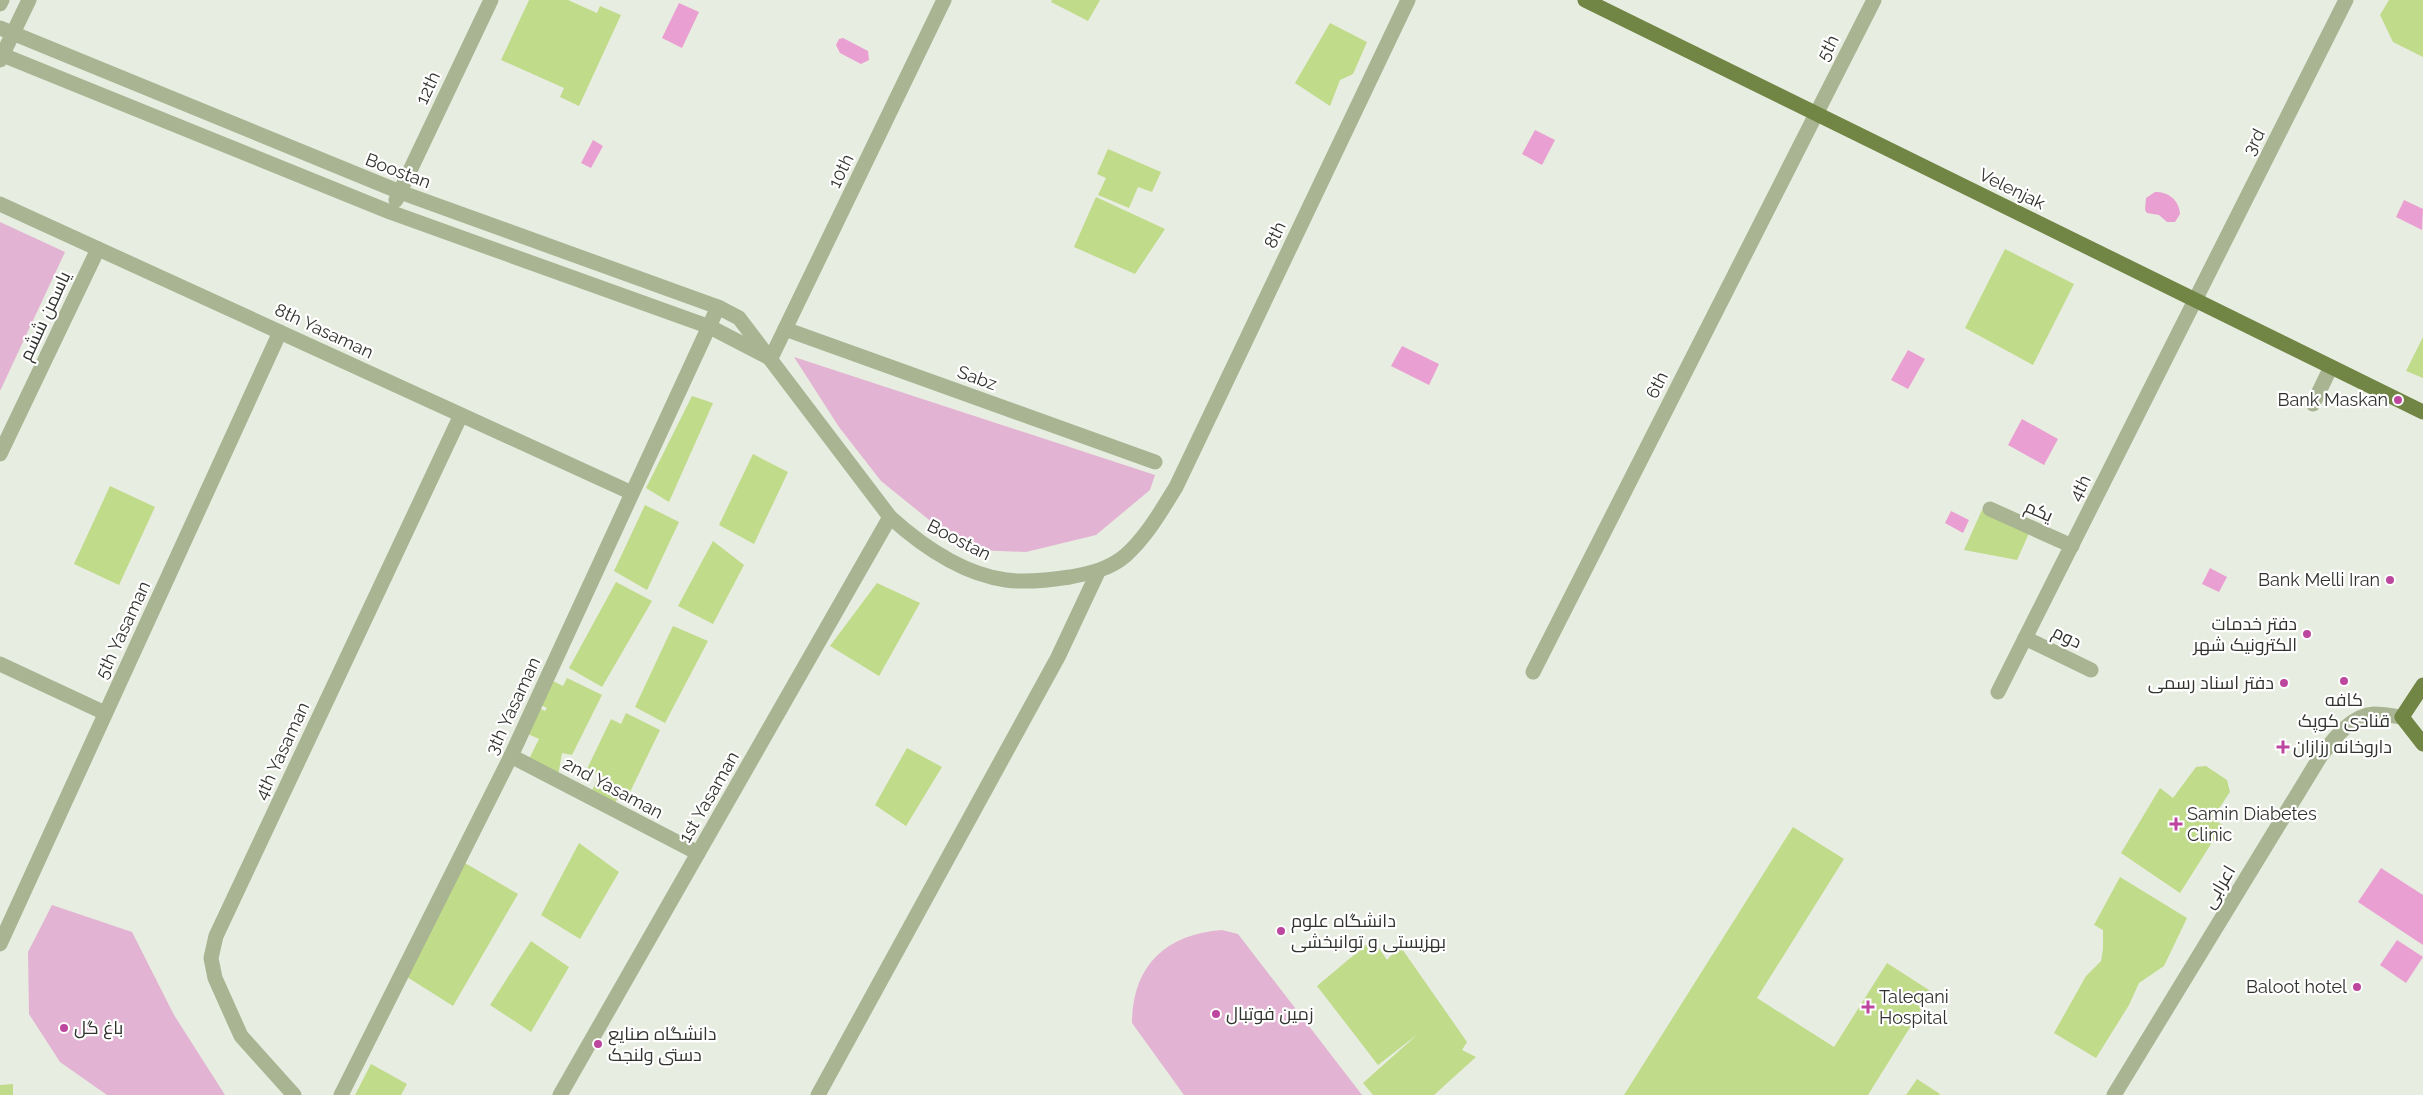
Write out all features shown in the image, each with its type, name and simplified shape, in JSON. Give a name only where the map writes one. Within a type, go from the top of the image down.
[{"type":"main road","name":"Velenjak","points":[[1585,0],[2423,412]]},
{"type":"main road","points":[[2423,685],[2418,706],[2402,717],[2423,744]]},
{"type":"street","points":[[0,4],[2,0]]},
{"type":"street","points":[[1,56],[7,30],[29,0]]},
{"type":"street","name":"12th","points":[[390,212],[491,0]]},
{"type":"street","name":"10th","points":[[771,358],[944,0]]},
{"type":"street","name":"8th","points":[[1176,487],[1408,0]]},
{"type":"street","name":"5th","points":[[1816,114],[1874,0]]},
{"type":"street","name":"3rd","points":[[2195,300],[2346,0]]},
{"type":"street","name":"Boostan","points":[[7,30],[400,192],[718,308],[739,318],[771,358],[816,423],[890,517],[907,533],[936,552],[979,573],[1006,580],[1057,579],[1098,572],[1125,556],[1142,538],[1176,487]]},
{"type":"street","name":"Boostan","points":[[1,56],[390,212],[710,327],[771,358]]},
{"type":"street","name":"6th","points":[[1533,672],[1816,114]]},
{"type":"street","name":"8th Yasaman","points":[[0,204],[632,493]]},
{"type":"street","name":"یاسمن ششم","points":[[0,454],[98,249]]},
{"type":"street","name":"4th","points":[[1998,692],[2195,300]]},
{"type":"street","name":"3th Yasaman","points":[[341,1095],[511,756],[718,308]]},
{"type":"street","name":"Sabz","points":[[785,329],[1155,462]]},
{"type":"street","name":"5th Yasaman","points":[[0,944],[280,332]]},
{"type":"street","points":[[2313,404],[2331,367]]},
{"type":"street","name":"4th Yasaman","points":[[294,1095],[241,1036],[215,978],[211,958],[216,936],[460,414]]},
{"type":"street","name":"یکم","points":[[1990,509],[2072,546]]},
{"type":"street","name":"1st Yasaman","points":[[560,1095],[890,517]]},
{"type":"street","points":[[818,1095],[1058,657],[1098,572]]},
{"type":"street","name":"دوم","points":[[2025,638],[2091,670]]},
{"type":"street","points":[[0,664],[105,713]]},
{"type":"street","name":"اعرابی","points":[[2114,1095],[2320,756],[2336,736],[2355,721],[2373,714],[2402,717]]},
{"type":"street","name":"2nd Yasaman","points":[[511,756],[698,853]]},
{"type":"shaded area","points":[[679,3],[699,12],[682,48],[662,38]]},
{"type":"shaded area","points":[[843,38],[868,51],[869,60],[861,64],[840,53],[836,45],[839,39]]},
{"type":"shaded area","points":[[1535,130],[1555,140],[1542,165],[1522,154]]},
{"type":"shaded area","points":[[593,140],[603,146],[591,168],[581,163]]},
{"type":"shaded area","points":[[2155,192],[2169,195],[2178,205],[2180,214],[2175,222],[2167,222],[2159,215],[2147,213],[2145,210],[2146,198]]},
{"type":"shaded area","points":[[2404,200],[2423,209],[2422,230],[2396,217]]},
{"type":"shaded area","points":[[0,222],[65,252],[0,391]]},
{"type":"shaded area","points":[[1402,346],[1439,364],[1429,385],[1391,366]]},
{"type":"shaded area","points":[[1908,350],[1925,359],[1908,389],[1891,380]]},
{"type":"shaded area","points":[[794,357],[1155,475],[1150,490],[1096,535],[1026,552],[975,550],[933,523],[881,481],[839,427]]},
{"type":"shaded area","points":[[2022,419],[2058,439],[2044,465],[2008,445]]},
{"type":"shaded area","points":[[1951,511],[1969,520],[1963,533],[1945,523]]},
{"type":"shaded area","points":[[2210,568],[2227,577],[2219,592],[2202,584]]},
{"type":"shaded area","points":[[2381,868],[2423,895],[2423,945],[2358,902]]},
{"type":"shaded area","points":[[52,905],[132,932],[174,1015],[225,1095],[107,1095],[60,1062],[29,1014],[28,952]]},
{"type":"shaded area","name":"زمین فوتبال","points":[[1222,930],[1238,934],[1362,1095],[1184,1095],[1132,1023],[1138,985],[1156,957],[1169,946],[1184,938]]},
{"type":"shaded area","points":[[2397,940],[2423,957],[2406,983],[2380,965]]},
{"type":"building","points":[[529,0],[568,0],[597,13],[600,6],[621,15],[579,106],[560,97],[564,88],[501,60]]},
{"type":"building","points":[[1052,0],[1100,0],[1088,21],[1051,2]]},
{"type":"building","points":[[2389,0],[2423,0],[2423,57],[2393,42],[2380,15]]},
{"type":"building","points":[[1330,23],[1367,42],[1353,74],[1340,80],[1330,106],[1295,83]]},
{"type":"building","points":[[1108,149],[1161,172],[1152,192],[1138,187],[1129,208],[1098,195],[1106,178],[1097,174]]},
{"type":"building","points":[[1096,197],[1165,229],[1135,274],[1074,247]]},
{"type":"building","points":[[2005,249],[2074,284],[2033,365],[1965,328]]},
{"type":"building","points":[[2423,337],[2423,378],[2406,371]]},
{"type":"building","points":[[692,396],[713,403],[669,502],[646,488]]},
{"type":"building","points":[[753,454],[788,472],[754,544],[719,525]]},
{"type":"building","points":[[110,486],[155,507],[119,585],[74,564]]},
{"type":"building","points":[[645,505],[679,522],[647,590],[614,571]]},
{"type":"building","points":[[1982,510],[2030,531],[2017,560],[1964,550]]},
{"type":"building","points":[[713,541],[744,565],[713,624],[678,606]]},
{"type":"building","points":[[616,582],[652,601],[602,687],[569,668]]},
{"type":"building","points":[[877,583],[920,603],[879,676],[830,646]]},
{"type":"building","points":[[673,626],[708,641],[665,723],[635,707]]},
{"type":"building","points":[[567,678],[602,695],[572,755],[562,753],[558,776],[528,761],[539,739],[526,733],[539,708],[545,711],[547,708],[541,705],[553,681],[563,686]]},
{"type":"building","points":[[626,713],[660,730],[630,792],[622,788],[614,806],[590,794],[600,775],[587,769],[611,719],[621,724]]},
{"type":"building","points":[[907,748],[942,767],[906,826],[875,805]]},
{"type":"building","points":[[2206,766],[2227,780],[2230,792],[2212,819],[2223,825],[2180,893],[2121,853],[2160,788],[2173,798],[2196,767]]},
{"type":"building","points":[[1793,827],[1844,859],[1757,998],[1834,1047],[1887,963],[1932,992],[1868,1095],[1624,1095]]},
{"type":"building","points":[[579,843],[619,872],[580,939],[541,915]]},
{"type":"building","points":[[465,863],[518,894],[453,1006],[407,977]]},
{"type":"building","points":[[2120,877],[2187,918],[2164,966],[2139,983],[2129,1005],[2096,1058],[2054,1033],[2086,976],[2101,961],[2103,930],[2094,925]]},
{"type":"building","points":[[1373,939],[1387,960],[1400,946],[1467,1042],[1462,1050],[1476,1057],[1434,1095],[1373,1095],[1363,1083],[1418,1034],[1378,1065],[1317,986]]},
{"type":"building","points":[[531,941],[569,967],[531,1032],[490,1005]]},
{"type":"building","points":[[371,1064],[407,1084],[401,1095],[355,1095]]},
{"type":"building","points":[[1917,1079],[1940,1094],[1906,1095]]},
{"type":"building","points":[[13,1084],[13,1095],[0,1095],[0,1085]]},
{"type":"place","name":"Bank Maskan","points":[[2398,400]]},
{"type":"place","name":"Bank Melli Iran","points":[[2390,580]]},
{"type":"place","name":"دفتر خدمات الکترونیک شهر","points":[[2307,634]]},
{"type":"place","name":"کافه قنادی کوپک","points":[[2344,681]]},
{"type":"place","name":"دفتر اسناد رسمی","points":[[2284,683]]},
{"type":"place","name":"داروخانه رزازان","points":[[2283,747]]},
{"type":"place","name":"Samin Diabetes Clinic","points":[[2176,824]]},
{"type":"place","name":"دانشگاه علوم بهزیستی و توانبخشی","points":[[1281,931]]},
{"type":"place","name":"Baloot hotel","points":[[2357,987]]},
{"type":"place","name":"Taleqani Hospital","points":[[1868,1007]]},
{"type":"place","name":"زمین فوتبال","points":[[1216,1014]]},
{"type":"place","name":"باغ گل","points":[[64,1028]]},
{"type":"place","name":"دانشگاه صنایع دستى ولنجک","points":[[598,1044]]}]
